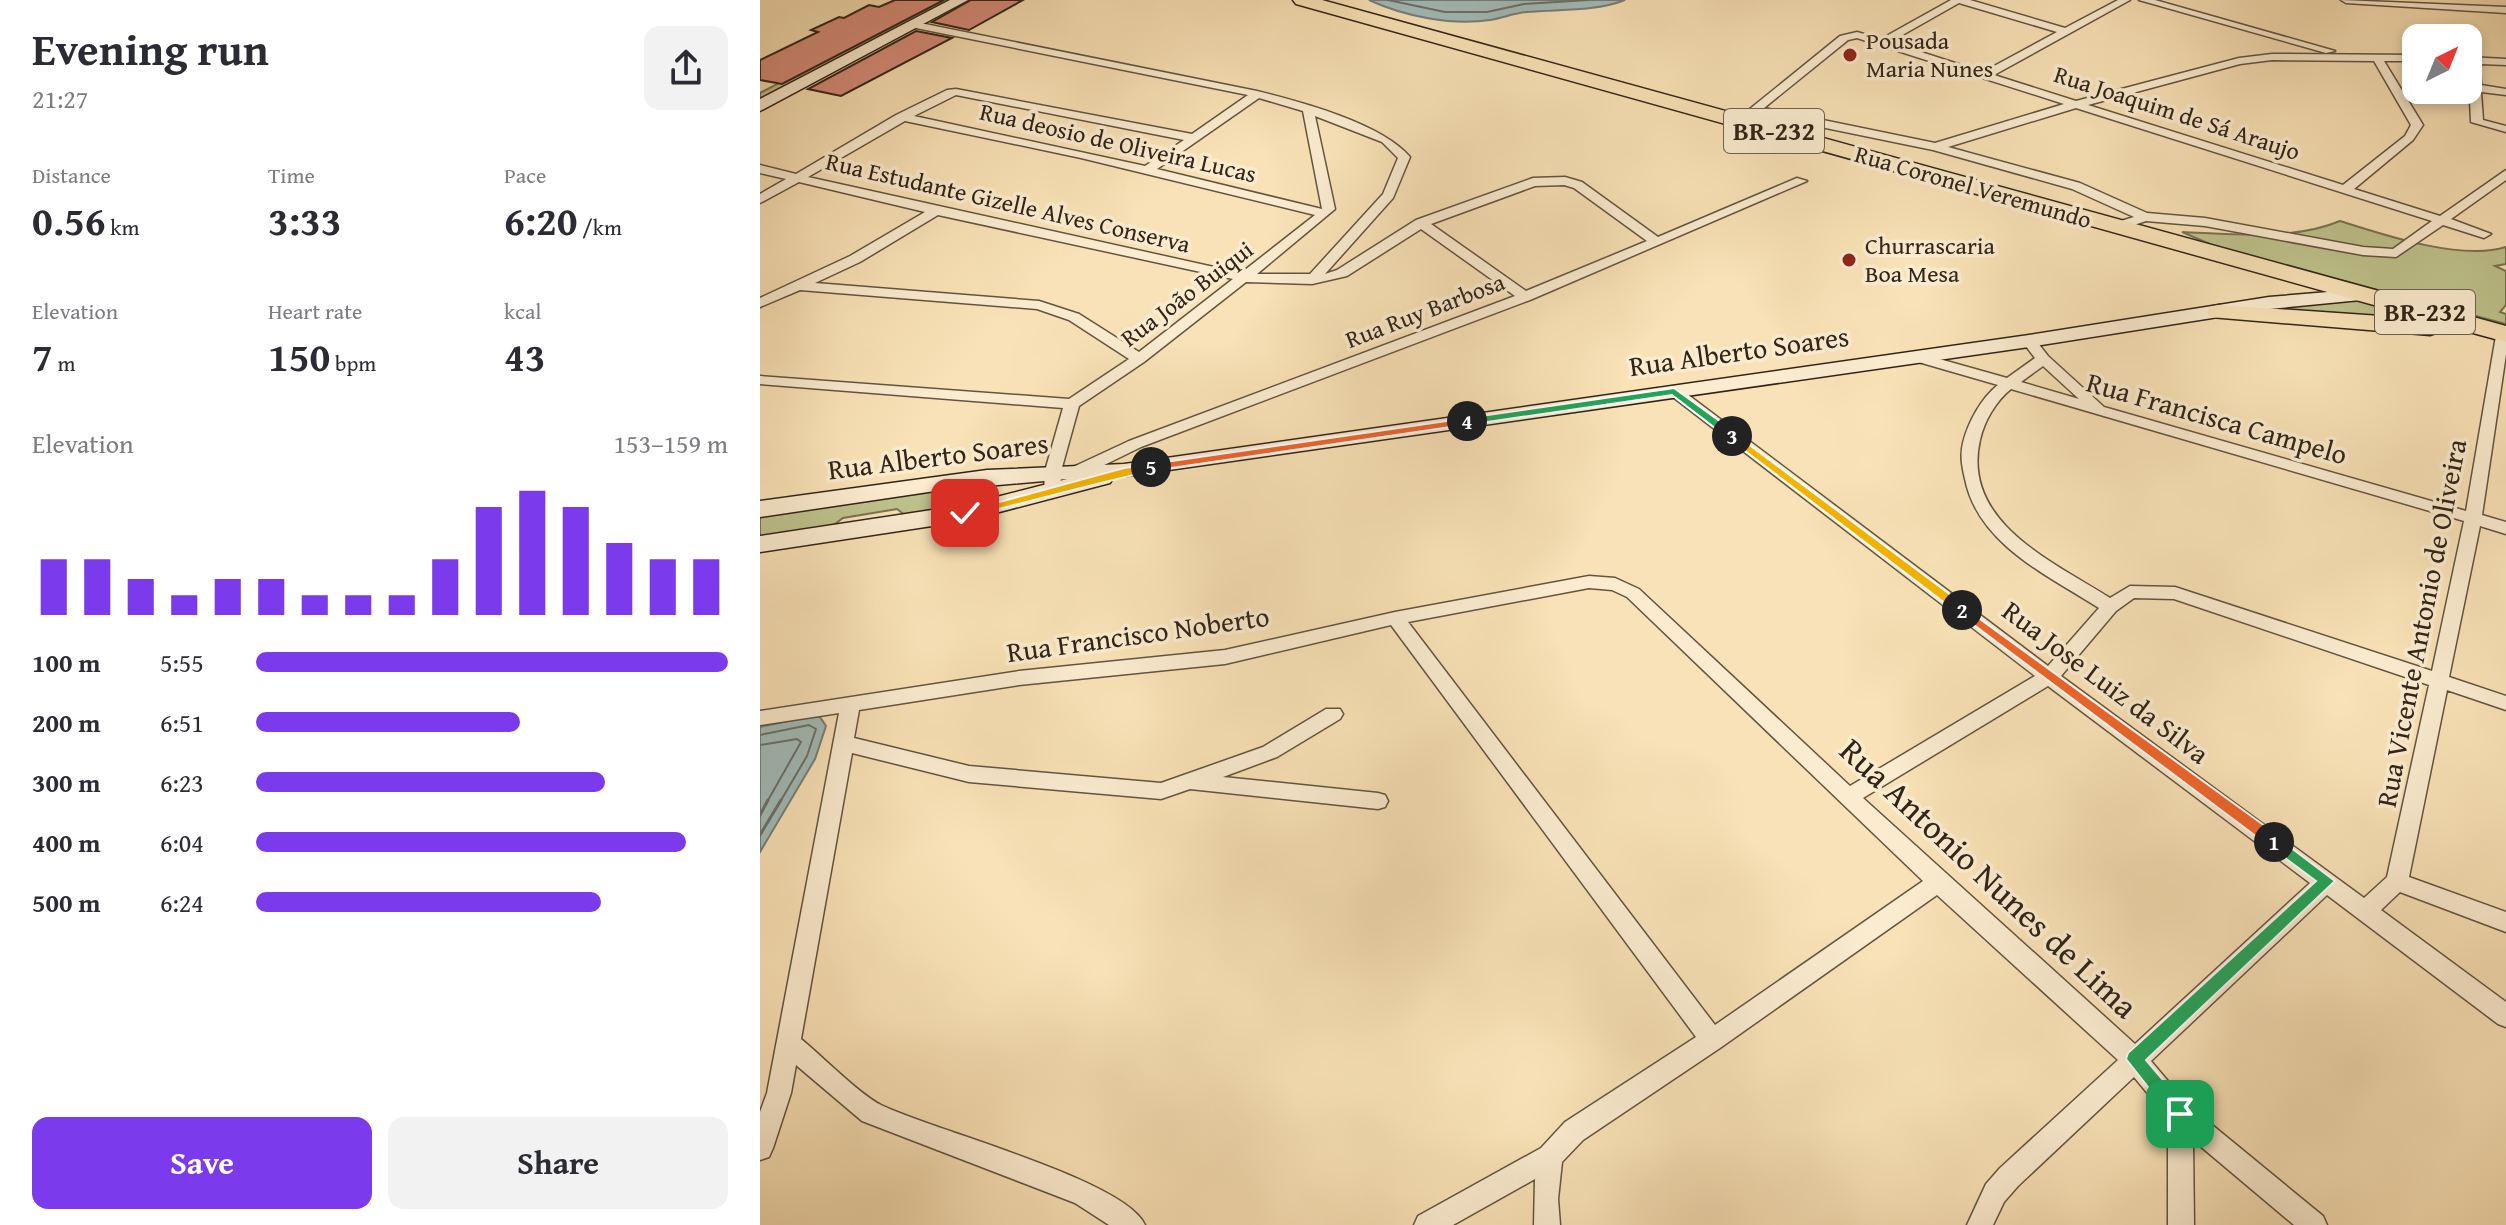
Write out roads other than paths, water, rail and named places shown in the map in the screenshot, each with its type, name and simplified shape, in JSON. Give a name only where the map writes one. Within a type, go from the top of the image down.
[{"type":"highway","name":"Rua Coronel Veremundo","points":[[1302,0],[1749,116],[2116,227],[2498,332]]},
{"type":"highway","points":[[2245,264],[2267,283],[2269,303]]},
{"type":"highway","points":[[2219,312],[2498,332]]},
{"type":"main road","points":[[760,92],[936,0]]},
{"type":"main road","points":[[760,106],[961,0]]},
{"type":"main road","points":[[837,52],[856,55]]},
{"type":"main road","name":"Rua Alberto Soares","points":[[760,544],[965,513],[1064,481],[1124,471],[2029,341],[2269,303],[2364,295]]},
{"type":"main road","name":"Rua Alberto Soares","points":[[760,509],[975,479],[1064,481]]},
{"type":"street","points":[[1883,42],[1958,0],[2066,32]]},
{"type":"street","points":[[1987,74],[2125,0]]},
{"type":"street","points":[[2144,0],[2351,57]]},
{"type":"street","points":[[2346,0],[2506,10]]},
{"type":"street","points":[[915,25],[1257,94],[1308,109],[1386,140],[1404,157],[1389,195],[1312,280]]},
{"type":"street","points":[[2259,31],[2279,45],[2272,57]]},
{"type":"street","name":"Rua Joaquim de Sá Araujo","points":[[1749,116],[1844,38],[1857,35],[2484,234]]},
{"type":"street","points":[[2345,190],[2409,138],[2417,125],[2376,56]]},
{"type":"street","points":[[1935,147],[2201,70],[2272,57],[2402,57]]},
{"type":"street","points":[[2482,61],[2506,62]]},
{"type":"street","points":[[2482,89],[2506,92]]},
{"type":"street","points":[[760,199],[936,97],[956,92],[1194,138]]},
{"type":"street","points":[[1148,170],[1257,94]]},
{"type":"street","points":[[2477,104],[2478,123],[2506,129]]},
{"type":"street","points":[[1308,109],[1329,209],[1325,214]]},
{"type":"street","points":[[1749,116],[1935,147],[2076,186],[2145,217],[2220,224],[2380,253],[2404,250],[2506,174]]},
{"type":"street","name":"Rua deosio de Oliveira Lucas","points":[[900,117],[1148,170],[1325,214]]},
{"type":"street","name":"Rua Estudante Gizelle Alves Conserva","points":[[760,169],[936,211],[1247,278],[1312,280],[1342,273],[1421,223],[1533,182],[1565,181],[1578,185],[1654,240]]},
{"type":"street","name":"Rua Ruy Barbosa","points":[[1064,481],[1135,444],[1525,297],[1654,240],[1801,181]]},
{"type":"street","points":[[760,303],[855,259],[936,211]]},
{"type":"street","name":"Rua João Buiqui","points":[[1072,404],[1139,359],[1247,278],[1325,214]]},
{"type":"street","points":[[2116,227],[2145,217]]},
{"type":"street","points":[[1421,223],[1525,297]]},
{"type":"street","points":[[795,285],[1039,305],[1074,317],[1139,359]]},
{"type":"street","name":"Rua Vicente Antonio de Oliveira","points":[[2397,882],[2473,519],[2498,332]]},
{"type":"street","points":[[2029,341],[2043,359],[2102,411]]},
{"type":"street","name":"Rua Francisca Campelo","points":[[1913,356],[2506,528]]},
{"type":"street","points":[[2043,359],[1994,395],[1974,430],[1968,456],[1977,500],[1986,517],[2017,547],[2110,607]]},
{"type":"street","points":[[760,380],[1072,404],[1064,481]]},
{"type":"street","name":"Rua Jose Luiz da Silva","points":[[1674,391],[2049,677],[2506,1016]]},
{"type":"street","name":"Rua Francisco Noberto","points":[[760,718],[1019,678],[1225,657],[1395,618],[1589,582],[1615,584]]},
{"type":"street","name":"Rua Antonio Nunes de Lima","points":[[1615,584],[1633,593],[1938,882],[2134,1059],[2180,1114],[2314,1225]]},
{"type":"street","points":[[1850,796],[2049,677],[2110,607],[2130,592],[2175,593],[2506,703]]},
{"type":"street","points":[[1395,618],[1712,1040]]},
{"type":"street","points":[[760,1148],[779,1093],[851,703]]},
{"type":"street","points":[[843,743],[969,774],[1161,791],[1270,752],[1333,714]]},
{"type":"street","points":[[1187,781],[1378,801]]},
{"type":"street","points":[[1980,1225],[1995,1193],[2009,1177],[2327,881]]},
{"type":"street","points":[[1427,1225],[1550,1157],[1574,1131],[1712,1040],[1938,882]]},
{"type":"street","points":[[2366,910],[2397,882],[2506,922]]},
{"type":"street","points":[[788,1043],[871,1113],[1083,1193],[1132,1225]]},
{"type":"street","points":[[2180,1114],[2181,1225]]},
{"type":"street","points":[[1547,1225],[1545,1199],[1550,1157]]},
{"type":"water","points":[[1369,0],[1625,0],[1589,8],[1527,12],[1490,20],[1460,22],[1412,15]]},
{"type":"water","points":[[820,717],[826,726],[815,759],[760,852],[760,727]]},
{"type":"place","name":"Pousada Maria Nunes","points":[[1850,55]]},
{"type":"place","name":"Churrascaria Boa Mesa","points":[[1849,260]]}]
